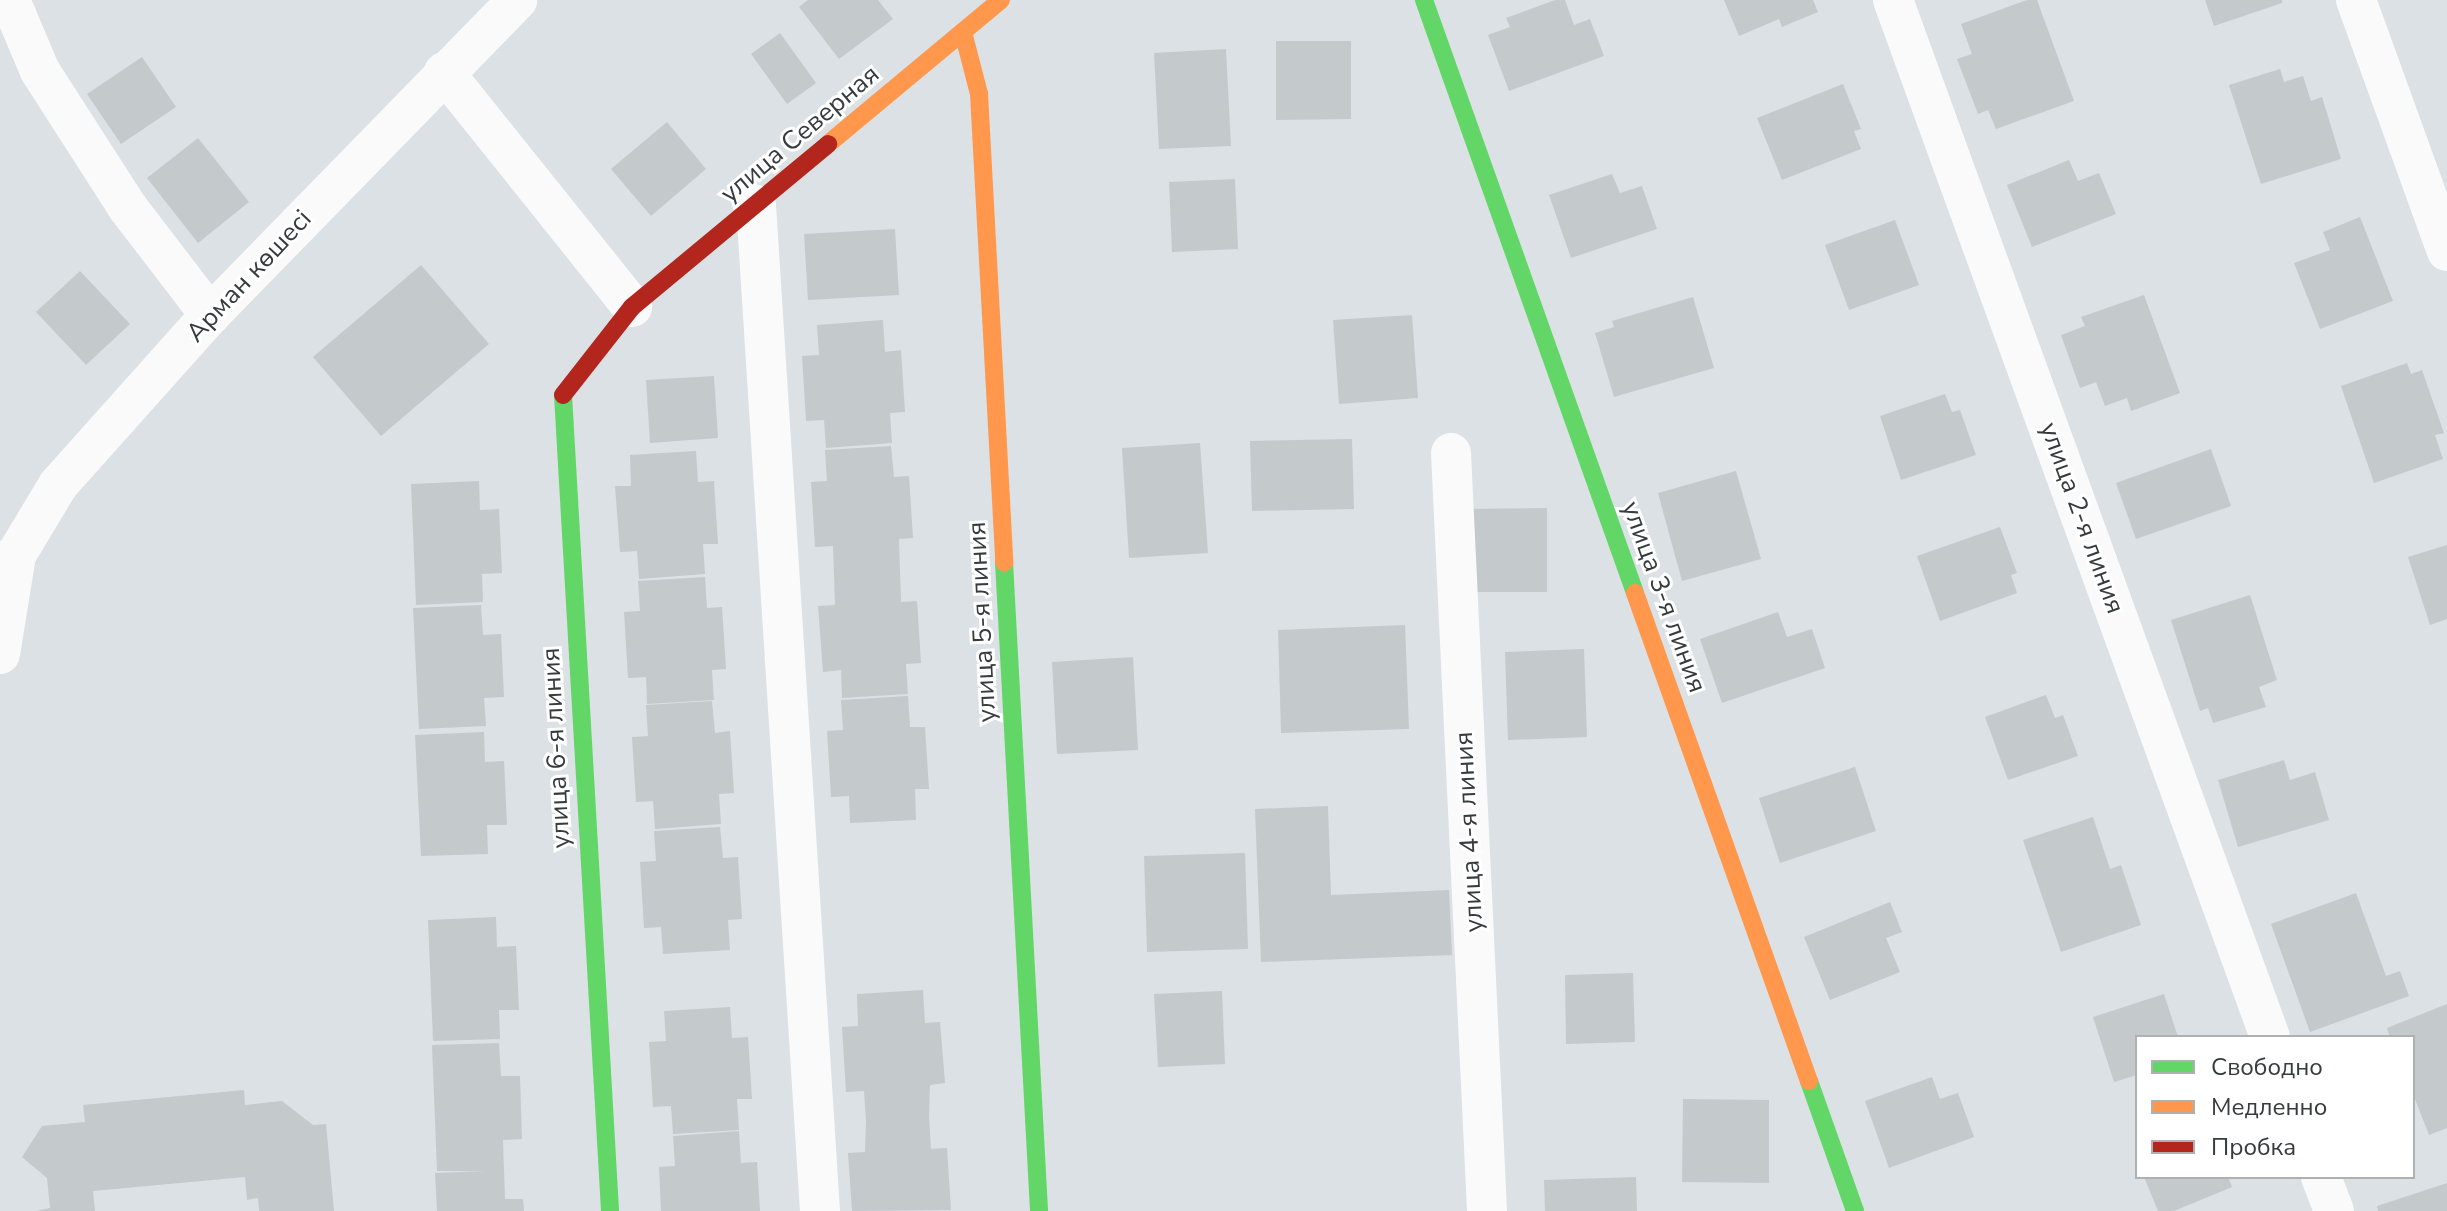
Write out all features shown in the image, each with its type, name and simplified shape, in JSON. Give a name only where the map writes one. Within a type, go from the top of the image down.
[{"type":"street","points":[[10,0],[40,71],[128,208],[210,315]]},
{"type":"street","name":"улица Северная","points":[[632,307],[1001,0]]},
{"type":"street","name":"улица 3-я линия","points":[[1424,0],[1855,1211]]},
{"type":"street","name":"улица 2-я линия","points":[[1893,0],[2269,1035]]},
{"type":"street","points":[[2356,0],[2447,251]]},
{"type":"street","name":"Арман көшесі","points":[[8,560],[58,485],[210,315],[506,4]]},
{"type":"street","name":"улица 5-я линия","points":[[963,32],[979,94],[1039,1211]]},
{"type":"street","points":[[444,72],[632,307]]},
{"type":"street","points":[[756,205],[820,1211]]},
{"type":"street","name":"улица 6-я линия","points":[[610,1211],[561,397],[632,307]]},
{"type":"street","name":"улица 4-я линия","points":[[1451,453],[1487,1211]]},
{"type":"street","points":[[0,654],[9,627],[8,560]]},
{"type":"street","points":[[2322,1179],[2334,1211]]},
{"type":"building","points":[[808,0],[878,0],[893,19],[839,59],[799,7]]},
{"type":"building","points":[[1555,0],[1565,0],[1574,25],[1590,19],[1604,56],[1509,91],[1488,35],[1510,27],[1506,18]]},
{"type":"building","points":[[1724,0],[1813,0],[1818,12],[1782,27],[1779,19],[1739,36]]},
{"type":"building","points":[[2027,0],[2037,0],[2074,101],[1996,129],[1988,110],[1978,114],[1957,59],[1972,54],[1961,24]]},
{"type":"building","points":[[2205,0],[2282,0],[2282,3],[2214,26]]},
{"type":"building","points":[[780,33],[816,83],[787,104],[751,54]]},
{"type":"building","points":[[1276,41],[1351,41],[1351,119],[1276,120]]},
{"type":"building","points":[[1226,49],[1231,146],[1159,149],[1154,53]]},
{"type":"building","points":[[142,57],[176,107],[121,144],[87,94]]},
{"type":"building","points":[[2280,69],[2284,82],[2303,76],[2311,101],[2322,97],[2341,159],[2261,184],[2229,85]]},
{"type":"building","points":[[1843,84],[1861,129],[1854,131],[1861,149],[1782,180],[1757,118]]},
{"type":"building","points":[[667,122],[706,169],[651,216],[611,169]]},
{"type":"building","points":[[198,138],[249,202],[198,243],[147,178]]},
{"type":"building","points":[[2069,160],[2078,181],[2099,173],[2116,214],[2032,247],[2007,185]]},
{"type":"building","points":[[1612,174],[1620,193],[1642,186],[1657,229],[1571,258],[1549,195]]},
{"type":"building","points":[[1235,179],[1238,249],[1172,252],[1169,182]]},
{"type":"building","points":[[2360,217],[2393,301],[2320,329],[2294,263],[2330,250],[2323,232]]},
{"type":"building","points":[[1895,220],[1919,285],[1849,310],[1825,245]]},
{"type":"building","points":[[895,229],[899,295],[808,300],[804,234]]},
{"type":"building","points":[[421,265],[489,344],[381,436],[313,357]]},
{"type":"building","points":[[80,271],[130,324],[86,365],[36,312]]},
{"type":"building","points":[[2144,295],[2180,393],[2131,411],[2127,398],[2105,406],[2096,382],[2080,388],[2061,335],[2085,326],[2081,317]]},
{"type":"building","points":[[1693,297],[1714,368],[1614,397],[1595,333],[1614,327],[1612,321]]},
{"type":"building","points":[[1412,315],[1418,398],[1339,404],[1333,320]]},
{"type":"building","points":[[883,320],[885,352],[901,350],[905,412],[890,413],[892,443],[826,448],[824,420],[806,421],[802,356],[819,355],[817,325]]},
{"type":"building","points":[[2407,363],[2411,374],[2422,370],[2444,433],[2435,435],[2443,459],[2374,483],[2341,386]]},
{"type":"building","points":[[714,376],[718,438],[650,443],[646,380]]},
{"type":"building","points":[[1945,394],[1952,412],[1960,410],[1976,455],[1901,480],[1880,416]]},
{"type":"building","points":[[1352,439],[1354,509],[1252,511],[1250,441]]},
{"type":"building","points":[[1200,443],[1208,553],[1129,558],[1122,448]]},
{"type":"building","points":[[891,446],[894,477],[909,476],[913,538],[899,539],[901,602],[917,601],[921,663],[906,664],[908,694],[842,698],[841,670],[823,672],[818,606],[835,605],[833,546],[815,547],[811,482],[827,481],[825,450]]},
{"type":"building","points":[[2211,449],[2231,506],[2136,539],[2116,483]]},
{"type":"building","points":[[696,451],[698,482],[714,481],[718,544],[703,544],[705,574],[639,579],[637,551],[620,552],[615,486],[631,486],[630,455]]},
{"type":"building","points":[[1736,471],[1761,559],[1682,581],[1658,493]]},
{"type":"building","points":[[479,481],[480,510],[499,509],[502,573],[482,574],[483,602],[416,605],[411,484]]},
{"type":"building","points":[[1547,508],[1547,592],[1464,592],[1464,509]]},
{"type":"building","points":[[2000,527],[2017,573],[2011,575],[2017,593],[1940,621],[1917,556]]},
{"type":"building","points":[[2447,545],[2447,619],[2430,625],[2408,557]]},
{"type":"building","points":[[705,577],[707,608],[722,607],[726,669],[712,670],[714,700],[647,704],[646,677],[628,678],[624,612],[640,611],[638,581]]},
{"type":"building","points":[[2250,595],[2277,680],[2259,687],[2266,707],[2213,723],[2208,708],[2200,711],[2171,620]]},
{"type":"building","points":[[481,605],[483,635],[501,634],[504,697],[484,698],[486,726],[419,729],[413,608]]},
{"type":"building","points":[[1778,612],[1787,637],[1812,629],[1825,668],[1722,703],[1700,639]]},
{"type":"building","points":[[1405,625],[1409,729],[1281,733],[1278,630]]},
{"type":"building","points":[[1584,649],[1587,737],[1508,740],[1505,652]]},
{"type":"building","points":[[1133,657],[1138,750],[1057,754],[1052,662]]},
{"type":"building","points":[[2046,695],[2055,718],[2063,715],[2078,756],[2008,780],[1985,717]]},
{"type":"building","points":[[908,696],[910,727],[925,727],[929,789],[915,789],[916,820],[850,823],[849,796],[831,797],[827,731],[843,730],[841,700]]},
{"type":"building","points":[[712,701],[715,733],[730,731],[734,793],[719,794],[721,824],[655,829],[653,801],[636,802],[632,737],[648,736],[646,705]]},
{"type":"building","points":[[484,732],[485,762],[504,761],[507,825],[487,825],[488,854],[421,856],[415,735]]},
{"type":"building","points":[[2284,760],[2290,780],[2315,772],[2329,820],[2238,847],[2218,780]]},
{"type":"building","points":[[1855,767],[1876,831],[1780,863],[1759,798]]},
{"type":"building","points":[[1328,806],[1331,895],[1449,890],[1452,955],[1261,962],[1255,809]]},
{"type":"building","points":[[2093,817],[2110,869],[2121,865],[2141,925],[2061,952],[2023,840]]},
{"type":"building","points":[[720,827],[723,858],[738,857],[742,919],[728,920],[730,950],[663,954],[661,927],[644,928],[640,862],[656,861],[654,831]]},
{"type":"building","points":[[1245,853],[1248,949],[1147,952],[1144,856]]},
{"type":"building","points":[[2356,893],[2386,976],[2400,971],[2409,996],[2310,1032],[2271,924]]},
{"type":"building","points":[[1890,902],[1902,932],[1886,938],[1900,972],[1830,1000],[1804,937]]},
{"type":"building","points":[[496,917],[497,947],[516,946],[519,1010],[499,1010],[500,1039],[433,1041],[428,920]]},
{"type":"building","points":[[1633,973],[1635,1042],[1566,1044],[1565,975]]},
{"type":"building","points":[[923,990],[925,1023],[940,1022],[945,1083],[930,1085],[929,1116],[931,1149],[947,1148],[951,1210],[852,1211],[848,1153],[865,1152],[866,1121],[864,1091],[846,1092],[842,1027],[858,1026],[857,994]]},
{"type":"building","points":[[1222,991],[1225,1064],[1158,1067],[1154,994]]},
{"type":"building","points":[[2164,994],[2177,1035],[2135,1035],[2135,1076],[2114,1082],[2093,1017]]},
{"type":"building","points":[[2447,1004],[2447,1128],[2429,1135],[2415,1099],[2415,1035],[2389,1035],[2387,1028]]},
{"type":"building","points":[[730,1007],[732,1038],[748,1037],[752,1099],[737,1099],[739,1130],[673,1134],[671,1106],[653,1107],[649,1042],[666,1041],[664,1011]]},
{"type":"building","points":[[499,1043],[501,1076],[520,1076],[522,1139],[503,1140],[505,1199],[523,1199],[524,1211],[437,1211],[435,1173],[486,1171],[437,1171],[432,1045]]},
{"type":"building","points":[[1932,1077],[1940,1099],[1958,1093],[1974,1137],[1889,1168],[1865,1101]]},
{"type":"building","points":[[244,1090],[245,1105],[282,1101],[313,1125],[326,1124],[334,1211],[259,1211],[258,1198],[247,1200],[245,1177],[93,1191],[95,1211],[36,1211],[50,1208],[47,1178],[22,1157],[42,1126],[85,1122],[83,1105]]},
{"type":"building","points":[[1683,1099],[1769,1100],[1769,1183],[1682,1182]]},
{"type":"building","points":[[739,1131],[741,1163],[757,1162],[760,1211],[661,1211],[659,1167],[675,1166],[673,1136]]},
{"type":"building","points":[[1636,1177],[1637,1211],[1545,1211],[1544,1180]]},
{"type":"building","points":[[2145,1179],[2229,1179],[2232,1187],[2174,1211],[2158,1211]]},
{"type":"building","points":[[2447,1183],[2447,1211],[2378,1211],[2377,1206]]},
{"type":"traffic: fast","points":[[1424,0],[1635,593]]},
{"type":"traffic: fast","points":[[563,395],[610,1211]]},
{"type":"traffic: fast","points":[[1004,562],[1039,1211]]},
{"type":"traffic: fast","points":[[1809,1081],[1855,1211]]},
{"type":"traffic: slow","points":[[828,144],[1001,0]]},
{"type":"traffic: slow","points":[[963,32],[979,94],[1004,562]]},
{"type":"traffic: slow","points":[[1635,593],[1809,1081]]},
{"type":"traffic: jam","points":[[563,395],[632,307],[828,144]]}]
